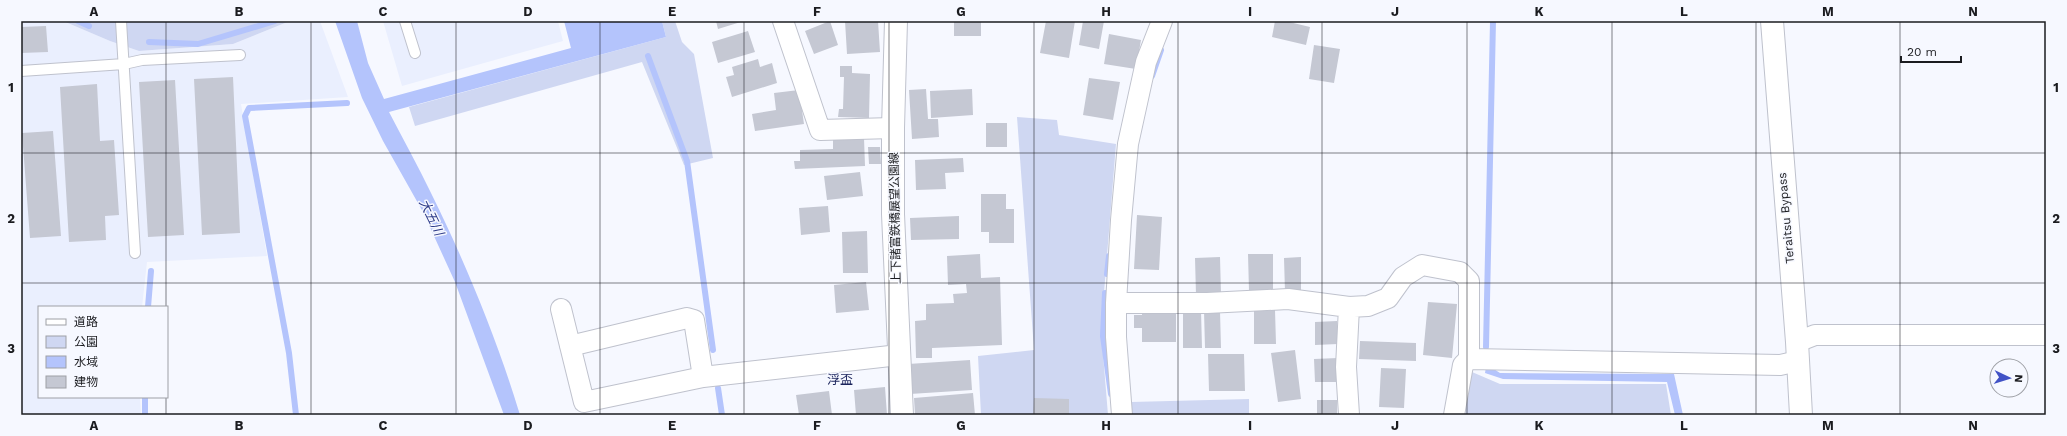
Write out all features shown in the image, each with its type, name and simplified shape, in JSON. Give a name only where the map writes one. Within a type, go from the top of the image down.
[{"type":"main road","name":"上下諸富鉄橋展望公園線","points":[[896,21],[893,128],[893,214],[902,415]]},
{"type":"main road","name":"Teraitsu Bypass","points":[[1772,21],[1801,415]]},
{"type":"street","points":[[783,21],[820,130],[893,128]]},
{"type":"street","points":[[1122,415],[1116,337],[1116,303],[1121,220],[1128,144],[1146,62],[1162,21]]},
{"type":"street","points":[[1116,303],[1207,303],[1288,299],[1309,304],[1349,308],[1368,306],[1388,298],[1403,277],[1422,266],[1460,272],[1469,281],[1469,359]]},
{"type":"street","points":[[1349,308],[1346,367],[1349,415]]},
{"type":"street","points":[[561,309],[584,402],[703,377],[900,355]]},
{"type":"street","points":[[570,346],[687,318],[694,320],[703,377]]},
{"type":"street","points":[[1454,415],[1462,365],[1469,359],[1780,365],[1814,335],[2046,335]]},
{"type":"lane","points":[[122,21],[135,253]]},
{"type":"lane","points":[[405,21],[415,53]]},
{"type":"lane","points":[[21,71],[124,64],[142,60],[240,55]]},
{"type":"shaded area","points":[[21,21],[63,21],[110,41],[139,51],[233,44],[290,21],[320,21],[348,97],[241,104],[267,256],[147,262],[142,306],[38,306],[38,398],[140,398],[141,415],[21,415]]},
{"type":"shaded area","points":[[383,21],[558,21],[563,41],[402,86]]},
{"type":"green space","points":[[63,21],[290,21],[233,44],[139,51],[110,41]]},
{"type":"green space","points":[[662,21],[675,21],[682,42],[694,54],[713,158],[684,165],[642,62],[415,126],[409,107],[666,37]]},
{"type":"green space","points":[[1017,117],[1057,120],[1059,135],[1116,144],[1101,330],[1108,415],[981,415],[978,356],[1034,350]]},
{"type":"green space","points":[[1472,372],[1500,384],[1666,384],[1671,415],[1465,415]]},
{"type":"green space","points":[[1249,399],[1249,415],[1132,415],[1131,402]]},
{"type":"water","name":"大五川","points":[[335,21],[357,21],[368,63],[384,99],[571,48],[564,21],[662,21],[666,37],[389,112],[431,193],[468,274],[491,330],[520,415],[504,415],[455,282],[423,212],[383,141],[362,98]]},
{"type":"water","points":[[1489,366],[1500,373],[1674,374],[1683,415],[1675,415],[1667,382],[1503,379],[1485,373],[1486,367]]},
{"type":"building","points":[[716,21],[744,21],[718,29]]},
{"type":"building","points":[[830,21],[838,45],[814,54],[805,31]]},
{"type":"building","points":[[845,21],[878,21],[880,52],[847,54]]},
{"type":"building","points":[[1046,21],[1075,21],[1069,58],[1040,53]]},
{"type":"building","points":[[1083,21],[1104,21],[1099,49],[1079,45]]},
{"type":"building","points":[[1275,21],[1285,21],[1310,27],[1306,45],[1272,37]]},
{"type":"building","points":[[954,22],[981,22],[981,36],[954,36]]},
{"type":"building","points":[[46,26],[48,52],[21,53],[21,27]]},
{"type":"building","points":[[748,31],[755,52],[718,63],[712,42]]},
{"type":"building","points":[[1109,34],[1141,40],[1136,69],[1104,64]]},
{"type":"building","points":[[1314,45],[1340,49],[1334,83],[1309,79]]},
{"type":"building","points":[[758,59],[760,67],[772,63],[777,83],[732,97],[726,77],[734,75],[732,67]]},
{"type":"building","points":[[840,66],[852,66],[852,73],[870,74],[869,118],[838,117],[839,109],[843,109],[844,77],[840,77]]},
{"type":"building","points":[[233,77],[240,233],[202,235],[194,79]]},
{"type":"building","points":[[1089,78],[1120,82],[1113,120],[1083,115]]},
{"type":"building","points":[[175,80],[184,235],[148,237],[139,82]]},
{"type":"building","points":[[97,84],[100,141],[114,140],[119,215],[105,216],[106,240],[69,242],[60,87]]},
{"type":"building","points":[[926,89],[928,119],[938,119],[939,137],[912,139],[909,90]]},
{"type":"building","points":[[972,89],[973,115],[931,118],[930,91]]},
{"type":"building","points":[[799,90],[804,124],[755,131],[752,114],[776,110],[774,93]]},
{"type":"building","points":[[986,123],[1007,123],[1007,147],[986,147]]},
{"type":"building","points":[[53,131],[61,236],[30,238],[22,133]]},
{"type":"building","points":[[864,138],[865,166],[795,169],[794,161],[800,161],[800,150],[833,149],[833,139]]},
{"type":"building","points":[[868,147],[880,147],[881,164],[869,164]]},
{"type":"building","points":[[963,158],[964,172],[945,173],[946,189],[916,190],[915,160]]},
{"type":"building","points":[[860,172],[863,196],[827,200],[824,176]]},
{"type":"building","points":[[981,194],[1006,194],[1006,209],[1014,209],[1014,243],[989,243],[989,232],[981,232]]},
{"type":"building","points":[[828,206],[830,232],[801,235],[799,208]]},
{"type":"building","points":[[1137,215],[1162,217],[1159,270],[1134,269]]},
{"type":"building","points":[[959,216],[959,239],[911,240],[910,218]]},
{"type":"building","points":[[867,231],[868,273],[843,273],[842,232]]},
{"type":"building","points":[[980,254],[981,278],[1000,277],[1002,345],[932,348],[932,358],[916,358],[915,321],[926,320],[926,304],[954,303],[953,294],[967,293],[966,284],[948,285],[947,256]]},
{"type":"building","points":[[1248,254],[1273,254],[1273,291],[1249,291]]},
{"type":"building","points":[[1220,257],[1221,294],[1196,295],[1195,258]]},
{"type":"building","points":[[1301,257],[1301,291],[1285,292],[1284,258]]},
{"type":"building","points":[[866,282],[869,310],[836,313],[834,285]]},
{"type":"building","points":[[1428,302],[1457,304],[1452,358],[1423,355]]},
{"type":"building","points":[[1142,310],[1176,311],[1176,342],[1142,342],[1142,328],[1134,328],[1134,315],[1142,315]]},
{"type":"building","points":[[1201,310],[1202,348],[1183,348],[1183,311]]},
{"type":"building","points":[[1275,310],[1276,344],[1254,344],[1254,311]]},
{"type":"building","points":[[1204,311],[1220,311],[1221,348],[1205,348]]},
{"type":"building","points":[[1337,321],[1338,344],[1315,345],[1315,322]]},
{"type":"building","points":[[1360,341],[1416,343],[1416,361],[1359,359]]},
{"type":"building","points":[[1295,350],[1301,399],[1278,402],[1271,353]]},
{"type":"building","points":[[1208,354],[1244,354],[1245,391],[1209,391]]},
{"type":"building","points":[[1338,358],[1339,382],[1315,382],[1314,359]]},
{"type":"building","points":[[970,360],[972,390],[910,394],[908,364]]},
{"type":"building","points":[[1381,368],[1406,369],[1404,408],[1379,407]]},
{"type":"building","points":[[885,387],[887,415],[856,415],[854,390]]},
{"type":"building","points":[[829,391],[832,415],[799,415],[796,395]]},
{"type":"building","points":[[973,393],[975,415],[915,415],[914,398]]},
{"type":"building","points":[[1034,398],[1069,399],[1069,415],[1033,415]]},
{"type":"building","points":[[1317,400],[1337,400],[1337,415],[1317,415]]},
{"type":"waterway","points":[[78,21],[89,26]]},
{"type":"waterway","points":[[149,42],[198,44],[275,21]]},
{"type":"waterway","points":[[1486,347],[1493,21]]},
{"type":"waterway","points":[[1152,76],[1161,50]]},
{"type":"waterway","points":[[648,56],[687,161],[713,350]]},
{"type":"waterway","points":[[296,415],[289,353],[245,116],[249,108],[347,103]]},
{"type":"waterway","points":[[1107,274],[1109,256]]},
{"type":"waterway","points":[[148,306],[151,271]]},
{"type":"waterway","points":[[1105,293],[1103,336],[1111,394]]},
{"type":"waterway","points":[[718,388],[722,415]]},
{"type":"waterway","points":[[145,398],[145,415]]},
{"type":"district","name":"浮盃","points":[[840,379]]}]
